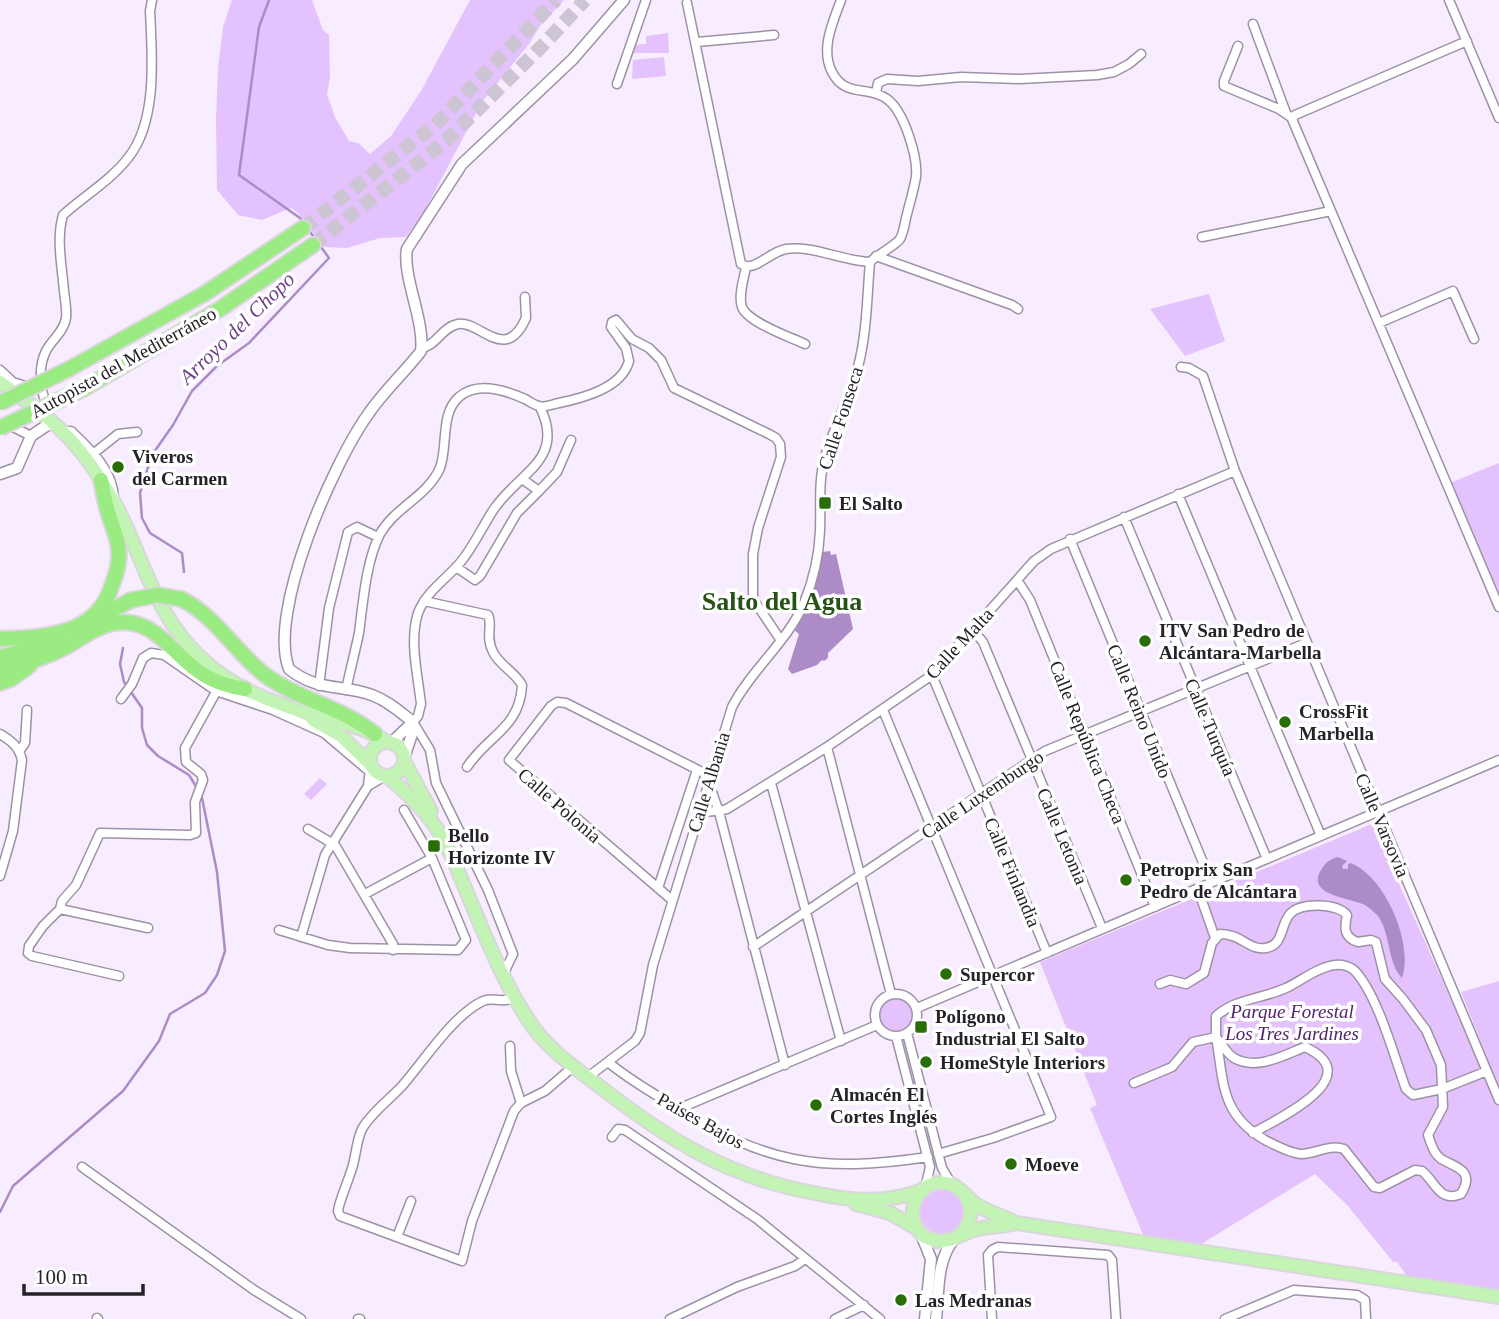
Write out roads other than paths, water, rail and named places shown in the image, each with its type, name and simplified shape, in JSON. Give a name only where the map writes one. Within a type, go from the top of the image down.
[{"type":"highway","name":"Autopista del Mediterráneo","points":[[0,403],[69,369],[204,294],[303,228]]},
{"type":"highway","name":"Autopista del Mediterráneo","points":[[0,428],[85,388],[220,309],[313,245]]},
{"type":"highway","points":[[2,646],[24,644],[37,637],[84,626],[106,601],[119,556],[118,540],[107,510],[101,480]]},
{"type":"highway","points":[[0,671],[68,637],[131,600],[158,595],[181,599],[197,608],[264,675],[295,694],[325,705],[365,726],[384,740]]},
{"type":"highway","points":[[0,683],[11,679],[34,655],[71,644],[100,626],[126,622],[142,626],[158,635],[219,687],[245,689]]},
{"type":"highway","points":[[2,646],[34,655]]},
{"type":"main road","points":[[0,382],[56,426],[101,480],[114,501],[158,603],[171,624],[201,659],[245,689],[298,711],[384,740],[401,750],[514,998],[540,1036],[574,1066],[656,1128],[718,1164],[793,1189],[851,1200],[895,1198],[940,1183],[952,1185],[976,1205],[1016,1223],[1499,1297]]},
{"type":"main road","points":[[298,711],[341,736],[376,773],[386,776],[414,799],[437,828]]},
{"type":"main road","points":[[370,767],[370,755],[384,740]]},
{"type":"main road","points":[[386,776],[399,771],[404,760]]},
{"type":"main road","points":[[919,1231],[912,1211],[915,1199],[924,1189]]},
{"type":"main road","points":[[958,1237],[970,1220],[971,1207],[966,1196]]},
{"type":"main road","points":[[851,1200],[858,1206],[890,1213],[937,1241],[983,1228],[1016,1223]]},
{"type":"street","points":[[56,426],[41,378],[46,351],[66,322],[60,244],[63,215],[129,157],[145,121],[152,82],[152,0]]},
{"type":"street","points":[[422,348],[407,249],[462,164],[573,59],[624,0]]},
{"type":"street","points":[[617,84],[646,0]]},
{"type":"street","points":[[841,0],[827,47],[832,73],[847,88],[876,93],[894,106],[909,139],[916,169],[900,239],[873,259]]},
{"type":"street","points":[[1450,0],[1499,118]]},
{"type":"street","points":[[687,4],[741,264],[752,267],[772,253],[797,248],[855,261],[873,259],[957,284],[1018,309]]},
{"type":"street","points":[[1253,24],[1289,115],[1499,607]]},
{"type":"street","points":[[697,42],[774,35]]},
{"type":"street","points":[[1238,46],[1224,86],[1289,115],[1467,41]]},
{"type":"street","points":[[876,93],[878,83],[884,79],[918,81],[961,77],[999,79],[1097,75],[1114,72],[1141,54]]},
{"type":"street","points":[[1202,237],[1331,211]]},
{"type":"street","name":"Calle Fonseca","points":[[820,482],[824,457],[859,363],[873,259]]},
{"type":"street","points":[[746,267],[741,298],[744,310],[757,321],[805,345]]},
{"type":"street","points":[[1379,323],[1453,291],[1474,339]]},
{"type":"street","points":[[503,975],[513,954],[488,890],[436,783],[430,750],[413,722],[384,700],[372,695],[319,686],[295,674],[286,662],[287,627],[291,586],[323,500],[349,443],[370,411],[422,348],[428,347],[447,329],[460,323],[468,324],[493,338],[507,338],[521,327],[526,317],[524,297]]},
{"type":"street","points":[[346,690],[378,537],[396,513],[415,500],[435,478],[443,459],[449,412],[459,397],[470,390],[489,388],[510,393],[540,407],[583,398],[617,379],[628,365],[626,348],[611,327],[615,320],[632,340],[649,348],[661,360],[674,388],[776,438],[780,444],[781,457],[758,528],[752,577],[753,599],[780,639]]},
{"type":"street","name":"Calle Varsovia","points":[[1181,367],[1189,368],[1203,376],[1235,471],[1499,1100]]},
{"type":"street","points":[[0,370],[13,382],[42,388]]},
{"type":"street","points":[[384,740],[418,716],[421,704],[415,630],[424,601],[456,567],[505,494],[539,460],[548,442],[549,425],[540,407]]},
{"type":"street","points":[[0,421],[31,436]]},
{"type":"street","points":[[0,474],[17,468],[31,436],[56,426],[71,431],[102,464],[113,486],[114,501]]},
{"type":"street","points":[[93,454],[118,434],[137,432]]},
{"type":"street","points":[[456,567],[475,580],[480,576],[517,513],[557,472],[571,440]]},
{"type":"street","name":"Calle Malta","points":[[719,812],[827,747],[932,675],[1034,561],[1070,539],[1235,471]]},
{"type":"street","points":[[522,479],[539,491]]},
{"type":"street","name":"Calle Albania","points":[[588,1077],[635,1041],[640,1033],[647,986],[732,707],[741,689],[796,620],[805,602],[816,564],[820,530],[820,482]]},
{"type":"street","points":[[1178,494],[1321,836]]},
{"type":"street","name":"Calle Turquía","points":[[1124,517],[1267,859]]},
{"type":"street","points":[[319,686],[329,608],[348,532],[357,527],[378,537]]},
{"type":"street","name":"Calle Reino Unido","points":[[1070,539],[1211,882]]},
{"type":"street","name":"Calle República Checa","points":[[1017,580],[1030,600],[1155,907]]},
{"type":"street","points":[[424,601],[488,615],[491,620],[488,639],[491,649],[495,657],[522,685],[511,722],[483,746],[467,767]]},
{"type":"street","name":"Calle Letonia","points":[[973,630],[983,642],[1102,928]]},
{"type":"street","name":"Calle Luxemburgo","points":[[753,947],[1045,751],[1306,643]]},
{"type":"street","points":[[121,699],[144,658],[151,653],[164,656],[219,687],[324,733],[370,767],[368,786],[325,855],[301,937]]},
{"type":"street","name":"Calle Finlandia","points":[[932,675],[1046,953]]},
{"type":"street","points":[[119,976],[32,957],[28,953],[29,946],[76,885],[100,833],[196,833],[197,796],[203,780],[201,774],[186,762],[185,748],[219,687]]},
{"type":"street","name":"Calle Polonia","points":[[672,900],[509,760],[557,702],[566,703],[710,776]]},
{"type":"street","points":[[20,750],[25,743],[27,710]]},
{"type":"street","points":[[883,710],[1051,1117],[938,1154]]},
{"type":"street","points":[[404,760],[413,722]]},
{"type":"street","points":[[0,734],[20,750],[23,760],[13,831],[0,876]]},
{"type":"street","points":[[827,747],[891,994]]},
{"type":"street","points":[[917,1008],[1499,760]]},
{"type":"street","points":[[658,888],[697,770]]},
{"type":"street","points":[[368,786],[386,776]]},
{"type":"street","points":[[710,776],[711,789],[785,1065]]},
{"type":"street","points":[[771,783],[841,1041]]},
{"type":"street","points":[[279,930],[328,945],[393,950],[458,950],[466,940],[432,858],[404,810]]},
{"type":"street","points":[[699,814],[706,811],[719,812]]},
{"type":"street","points":[[308,829],[335,845],[393,944],[393,950]]},
{"type":"street","points":[[365,894],[432,858]]},
{"type":"street","points":[[1201,898],[1215,938]]},
{"type":"street","points":[[1160,984],[1170,980],[1186,984],[1204,973],[1215,938],[1220,934],[1233,935],[1252,947],[1268,948],[1278,942],[1287,918],[1296,910],[1325,906],[1343,911],[1347,915],[1345,928],[1348,935],[1358,942],[1376,942],[1388,985],[1426,1031],[1441,1065],[1442,1089],[1443,1107],[1428,1135],[1437,1155],[1463,1171],[1465,1186],[1461,1194],[1456,1196],[1439,1193],[1422,1171],[1415,1170],[1380,1188],[1374,1186],[1344,1149],[1337,1147],[1300,1154],[1276,1146],[1253,1133],[1233,1113],[1224,1092],[1216,1037],[1216,1016],[1251,997],[1283,989],[1335,965],[1350,967],[1374,1004],[1406,1089],[1413,1095],[1442,1089],[1487,1071]]},
{"type":"street","points":[[60,909],[148,928]]},
{"type":"street","points":[[891,994],[908,998],[917,1008],[918,1019],[907,1033],[888,1035],[877,1025],[875,1016],[878,1005],[891,994]]},
{"type":"street","points":[[514,998],[504,1002],[484,1000],[473,1008],[450,1028],[361,1131],[353,1167],[338,1211],[340,1216],[462,1261],[472,1221],[514,1111],[521,1102],[545,1091],[574,1066]]},
{"type":"street","points":[[681,1111],[683,1107],[877,1025]]},
{"type":"street","points":[[907,1033],[942,1168],[952,1185]]},
{"type":"street","points":[[896,1036],[928,1157],[930,1173],[924,1189]]},
{"type":"street","points":[[1134,1083],[1172,1067],[1193,1042],[1216,1037]]},
{"type":"street","points":[[1216,1037],[1233,1058],[1248,1063],[1279,1058],[1305,1047],[1316,1052],[1325,1063],[1326,1075],[1321,1088],[1309,1101],[1253,1133]]},
{"type":"street","points":[[510,1046],[512,1071],[521,1102]]},
{"type":"street","name":"Paises Bajos","points":[[608,1062],[681,1111],[753,1149],[793,1160],[850,1166],[928,1157]]},
{"type":"street","points":[[612,1138],[615,1130],[625,1130],[757,1219],[880,1319]]},
{"type":"street","points":[[82,1167],[254,1290],[301,1319]]},
{"type":"street","points":[[397,1237],[411,1201]]},
{"type":"street","points":[[919,1231],[931,1259],[925,1319]]},
{"type":"street","points":[[936,1319],[942,1260],[946,1248],[958,1237]]},
{"type":"street","points":[[992,1319],[989,1252],[998,1247],[1108,1255],[1112,1260],[1116,1319]]},
{"type":"street","points":[[670,1319],[737,1287],[795,1266],[805,1259]]},
{"type":"street","points":[[1225,1319],[1294,1290],[1357,1295],[1365,1300],[1366,1319]]},
{"type":"street","points":[[835,1319],[864,1306]]},
{"type":"waterway","name":"Arroyo del Chopo","points":[[269,0],[259,27],[239,175],[300,218],[304,224]]},
{"type":"waterway","name":"Arroyo del Chopo","points":[[184,572],[182,553],[150,533],[142,518],[140,493],[152,455],[192,391],[217,366],[249,343],[329,258],[308,229]]},
{"type":"waterway","name":"Arroyo del Chopo","points":[[123,648],[120,664],[124,682],[142,708],[142,728],[147,745],[158,756],[189,775],[197,788]]},
{"type":"waterway","name":"Arroyo del Chopo","points":[[0,1212],[13,1186],[123,1091],[159,1041],[170,1014],[205,993],[217,975],[225,951],[217,872],[201,793]]},
{"type":"tunnel","points":[[303,228],[435,125],[556,0]]},
{"type":"tunnel","points":[[313,245],[447,140],[585,0]]},
{"type":"place","name":"Viveros del Carmen","points":[[118,467]]},
{"type":"place","name":"El Salto","points":[[825,503]]},
{"type":"place","name":"ITV San Pedro de Alcántara-Marbella","points":[[1145,641]]},
{"type":"place","name":"CrossFit Marbella","points":[[1285,722]]},
{"type":"place","name":"Bello Horizonte IV","points":[[434,846]]},
{"type":"place","name":"Petroprix San Pedro de Alcántara","points":[[1126,880]]},
{"type":"place","name":"Supercor","points":[[946,974]]},
{"type":"place","name":"Polígono Industrial El Salto","points":[[921,1027]]},
{"type":"place","name":"HomeStyle Interiors","points":[[926,1062]]},
{"type":"place","name":"Almacén El Cortes Inglés","points":[[816,1105]]},
{"type":"place","name":"Moeve","points":[[1011,1164]]},
{"type":"place","name":"Las Medranas","points":[[901,1300]]},
{"type":"district","name":"Salto del Agua","points":[[782,601]]},
{"type":"park label","name":"Parque Forestal Los Tres Jardines","points":[[1292,1022]]}]
